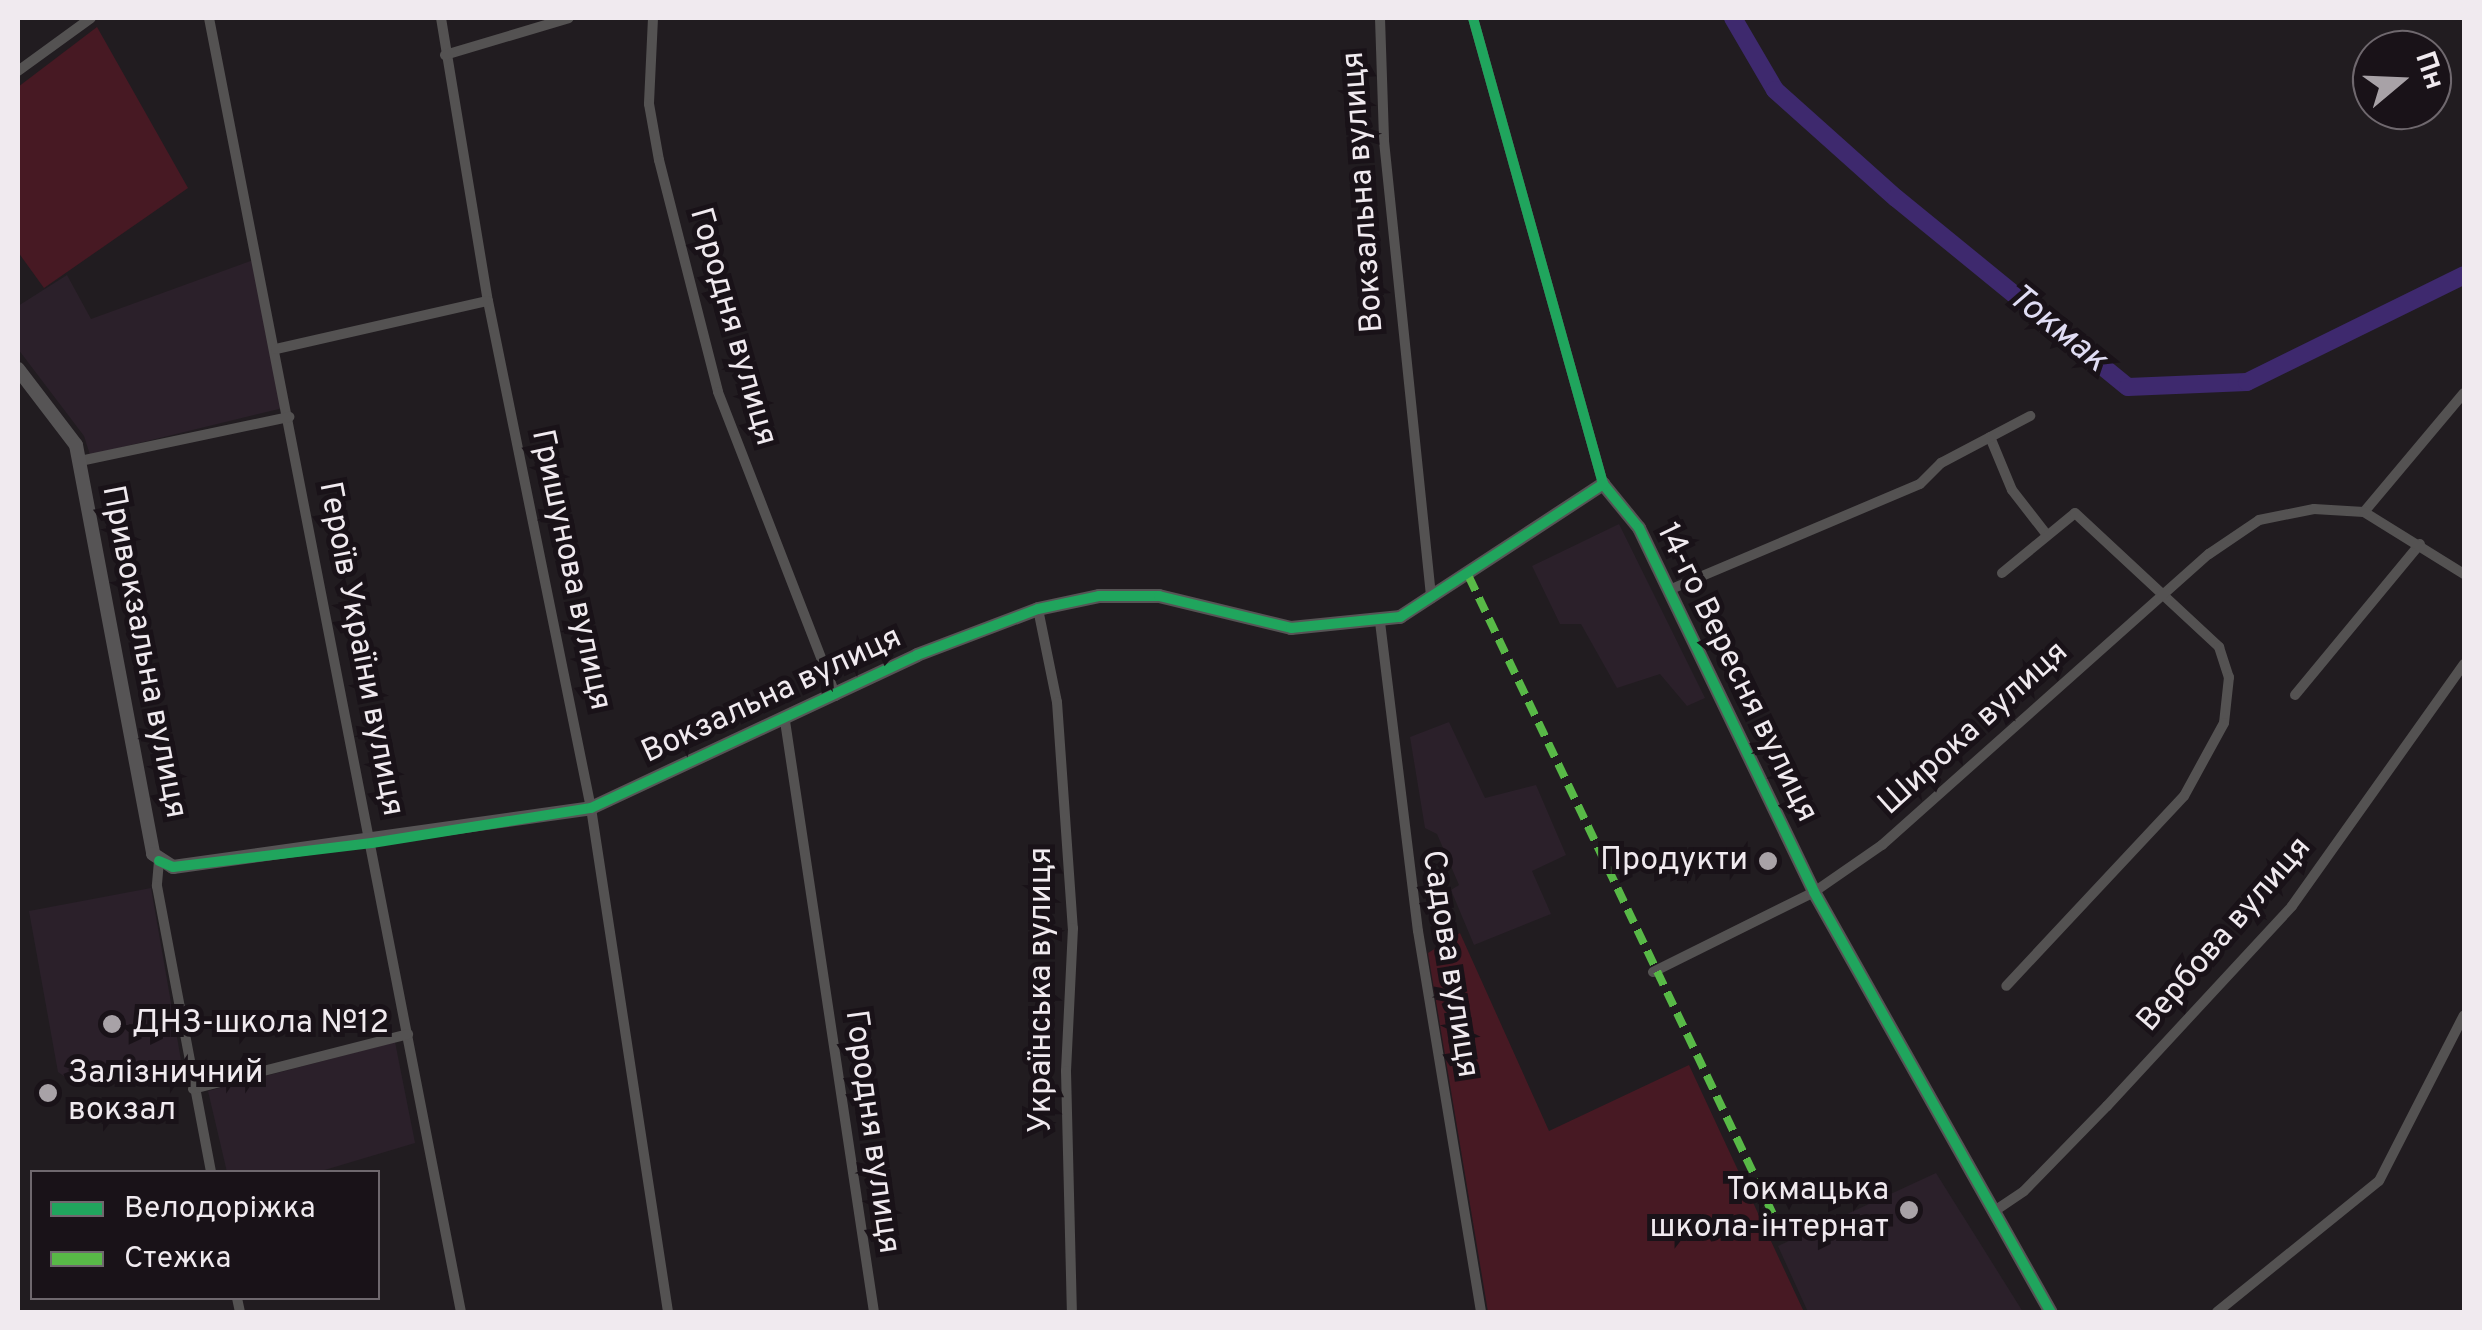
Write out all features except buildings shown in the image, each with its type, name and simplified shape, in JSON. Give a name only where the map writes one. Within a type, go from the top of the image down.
[{"type":"street","points":[[18,71],[90,18]]},
{"type":"street","name":"Героїв України вулиця","points":[[209,18],[461,1312]]},
{"type":"street","name":"Гришунова вулиця","points":[[440,18],[488,301],[592,808],[668,1312]]},
{"type":"street","points":[[445,54],[569,18]]},
{"type":"street","name":"Городня вулиця","points":[[653,18],[649,104],[718,392],[836,697]]},
{"type":"street","name":"Вокзальна вулиця","points":[[1380,18],[1387,175],[1431,601]]},
{"type":"street","name":"14-го Вересня вулиця","points":[[1473,18],[1603,484],[1639,528],[1814,892],[2052,1312]]},
{"type":"street","points":[[276,349],[488,301]]},
{"type":"street","name":"Привокзальна вулиця","points":[[18,369],[76,444],[159,861],[157,886],[211,1170]]},
{"type":"street","points":[[2464,393],[2364,512],[2464,574]]},
{"type":"street","name":"14-го Вересня вулиця","points":[[1669,590],[1920,484],[1941,463],[2030,416]]},
{"type":"street","name":"Привокзальна вулиця","points":[[80,461],[289,417]]},
{"type":"street","points":[[1990,437],[2012,490],[2048,536]]},
{"type":"street","name":"Вокзальна вулиця","points":[[159,861],[173,867],[372,843],[592,808],[785,721],[916,656],[1038,609],[1099,596],[1159,596],[1291,628],[1380,622],[1431,601],[1603,484]]},
{"type":"street","name":"Широка вулиця","points":[[1654,972],[1814,892],[1882,845],[2160,596],[2259,520],[2314,509],[2364,512]]},
{"type":"street","points":[[2002,573],[2074,513],[2219,647],[2229,677],[2224,723],[2184,796],[2006,986]]},
{"type":"street","points":[[2295,695],[2420,544]]},
{"type":"street","name":"Українська вулиця","points":[[1038,609],[1057,702],[1073,928],[1066,1071],[1072,1312]]},
{"type":"street","name":"Садова вулиця","points":[[1380,622],[1418,931],[1480,1312]]},
{"type":"street","name":"Вербова вулиця","points":[[1994,1212],[2024,1192],[2292,906],[2464,664]]},
{"type":"street","name":"Городня вулиця","points":[[785,721],[803,808],[843,1141],[874,1312]]},
{"type":"street","points":[[2217,1312],[2379,1181],[2464,1015]]},
{"type":"street","points":[[193,1088],[408,1034]]},
{"type":"shaded area","points":[[97,27],[188,188],[44,288],[18,252],[18,87]]},
{"type":"shaded area","points":[[256,259],[283,408],[90,455],[84,436],[18,349],[18,306],[67,275],[91,319]]},
{"type":"shaded area","points":[[1619,524],[1705,698],[1687,706],[1660,674],[1617,688],[1581,624],[1560,624],[1532,566]]},
{"type":"shaded area","points":[[1449,722],[1485,798],[1536,785],[1566,855],[1532,871],[1551,914],[1474,945],[1451,890],[1459,885],[1437,834],[1425,828],[1410,737]]},
{"type":"shaded area","name":"ДНЗ-школа №12","points":[[151,888],[182,1066],[78,1086],[58,1072],[29,911]]},
{"type":"shaded area","points":[[1460,933],[1549,1131],[1689,1065],[1804,1312],[1488,1312],[1428,953]]},
{"type":"shaded area","points":[[395,1042],[415,1143],[325,1170],[227,1170],[208,1091]]},
{"type":"shaded area","name":"Токмацька школа-інтернат","points":[[1936,1173],[2023,1312],[1808,1312],[1778,1246]]},
{"type":"waterway","name":"Токмак","points":[[1733,18],[1775,90],[1896,198],[2128,387],[2247,382],[2464,275]]},
{"type":"marked path","points":[[1469,577],[1781,1231]]},
{"type":"cycle path","points":[[1473,18],[1603,484],[1639,528],[1814,892],[2051,1312]]},
{"type":"cycle path","points":[[159,861],[173,867],[372,843],[591,808],[917,655],[1038,609],[1099,596],[1159,596],[1291,628],[1400,617],[1603,484]]},
{"type":"place","name":"Продукти","points":[[1768,861]]},
{"type":"place","name":"ДНЗ-школа №12","points":[[112,1024]]},
{"type":"place","name":"Залізничний вокзал","points":[[48,1093]]},
{"type":"place","name":"Токмацька школа-інтернат","points":[[1909,1210]]}]
